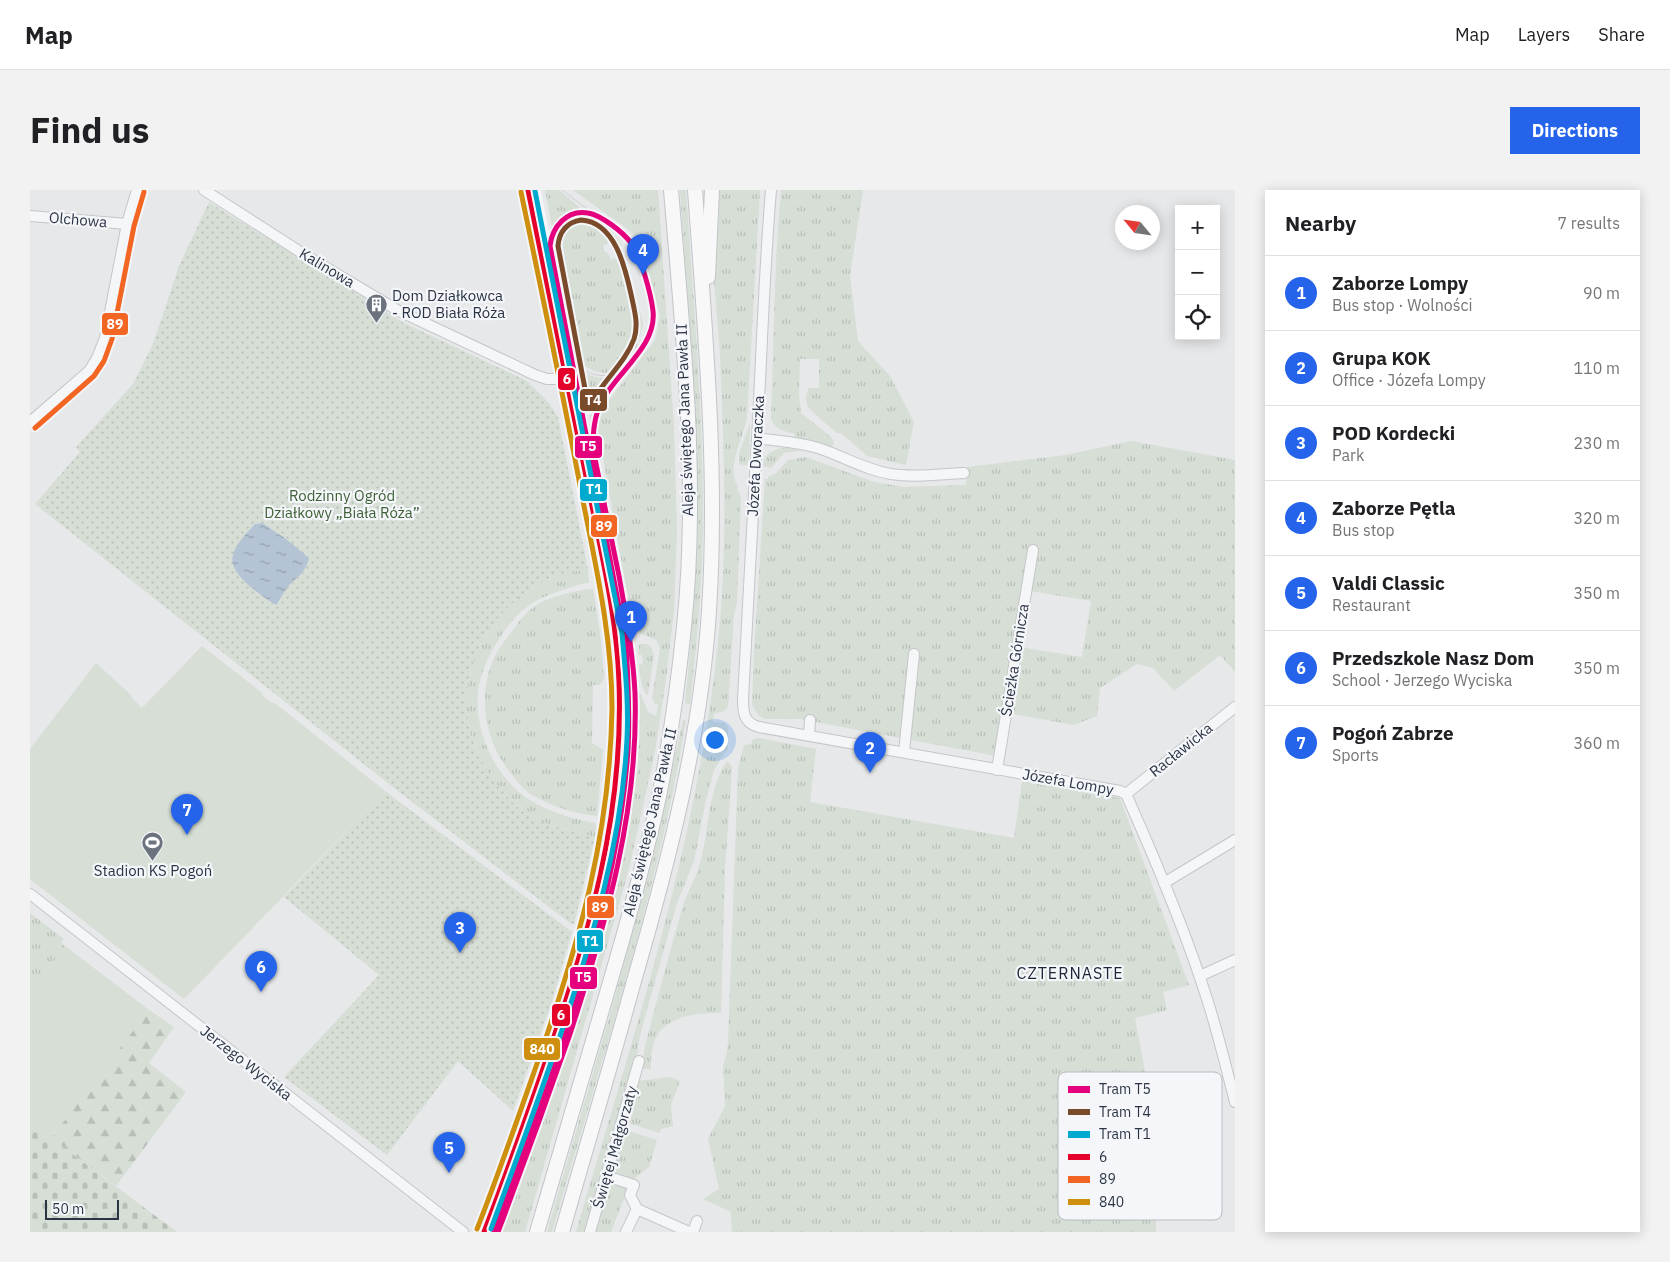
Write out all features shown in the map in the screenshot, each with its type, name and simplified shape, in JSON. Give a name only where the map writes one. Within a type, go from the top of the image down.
[{"type":"main road","name":"Aleja świętego Jana Pawła II","points":[[538,1232],[645,856],[672,730],[680,670],[688,567],[689,482],[682,328],[671,190]]},
{"type":"main road","name":"Aleja świętego Jana Pawła II","points":[[562,1232],[654,911],[695,726],[708,621],[712,554],[711,452],[695,190]]},
{"type":"main road","points":[[704,322],[710,256],[712,190]]},
{"type":"street","points":[[30,422],[89,371],[97,358],[105,338],[110,317],[127,224],[136,190]]},
{"type":"street","name":"Kalinowa","points":[[204,190],[305,255],[410,317],[546,379],[566,379]]},
{"type":"street","points":[[484,1232],[562,1014],[598,893],[607,849],[614,787],[618,711],[619,683],[616,644],[606,578],[528,190]]},
{"type":"street","name":"Józefa Dworaczka","points":[[747,721],[743,711],[743,698],[763,295],[771,190]]},
{"type":"street","name":"Olchowa","points":[[30,216],[127,224]]},
{"type":"street","points":[[757,438],[791,442],[816,448],[853,463],[889,474],[903,476],[964,473]]},
{"type":"street","name":"Ścieżka Górnicza","points":[[997,770],[1033,550]]},
{"type":"street","points":[[904,752],[914,654]]},
{"type":"street","name":"Racławicka","points":[[1126,794],[1235,707]]},
{"type":"street","points":[[809,735],[810,720]]},
{"type":"street","name":"Józefa Lompy","points":[[747,721],[759,727],[1120,791],[1126,794],[1164,883],[1200,976],[1231,1070],[1235,1102]]},
{"type":"street","points":[[1164,883],[1235,840]]},
{"type":"street","name":"Jerzego Wyciska","points":[[30,894],[463,1232]]},
{"type":"street","points":[[1200,976],[1235,960]]},
{"type":"street","name":"Świętej Małgorzaty","points":[[590,1232],[639,1061]]},
{"type":"street","points":[[606,1176],[634,1185],[630,1195],[636,1209],[691,1232],[697,1222]]},
{"type":"street","points":[[626,1232],[636,1209]]},
{"type":"green space","points":[[545,190],[559,190],[584,211],[566,214],[552,227]]},
{"type":"green space","points":[[573,190],[658,190],[674,427],[677,531],[674,610],[655,752],[629,869],[525,1232],[502,1232],[571,1040],[608,924],[621,866],[630,807],[636,748],[638,688],[648,712],[656,716],[658,704],[655,704],[652,698],[660,649],[656,640],[639,633],[630,608],[598,430],[599,417],[607,403],[655,340],[660,316],[638,239],[629,230]]},
{"type":"green space","points":[[680,190],[686,190],[703,474],[701,586],[690,704],[685,703],[695,577],[697,462]]},
{"type":"green space","points":[[716,190],[760,190],[747,417],[734,462],[735,479],[741,497],[737,603],[734,614],[728,706],[724,711],[714,713],[713,722],[724,723],[728,727],[728,749],[714,770],[694,861],[677,903],[640,1035],[636,1060],[587,1232],[576,1232],[662,935],[697,784],[710,708],[719,632],[724,563],[724,459],[720,355],[713,259]]},
{"type":"green space","points":[[781,190],[863,190],[850,276],[858,341],[890,376],[914,422],[906,465],[867,456],[809,408],[806,396],[809,388],[819,388],[819,359],[800,359],[799,394],[801,413],[832,438],[834,443],[832,447],[811,441],[794,439],[795,434],[778,428],[771,419]]},
{"type":"green space","name":"Rodzinny Ogród Działkowy „Biała Róża”","points":[[209,202],[404,323],[527,381],[549,403],[558,417],[588,570],[561,574],[532,588],[508,608],[488,631],[475,658],[468,686],[467,716],[475,746],[490,775],[515,804],[526,814],[540,821],[595,837],[574,924],[570,923],[389,784],[35,504],[80,452],[76,447],[133,384],[153,344],[179,266]]},
{"type":"green space","points":[[576,216],[591,217],[604,224],[622,246],[615,248],[612,241],[602,246],[611,260],[625,256],[643,324],[637,347],[624,365],[610,373],[596,372],[580,364],[554,236],[563,222]]},
{"type":"green space","points":[[580,370],[598,377],[617,375],[598,403],[591,422]]},
{"type":"green space","points":[[750,423],[749,466],[739,464],[739,454]]},
{"type":"green space","points":[[1131,441],[1235,460],[1235,672],[1220,655],[1174,691],[1153,668],[1137,664],[1100,688],[1097,716],[1074,725],[1013,714],[1024,648],[1082,657],[1091,601],[1024,590],[996,756],[800,719],[765,719],[756,712],[752,705],[754,652],[765,479],[775,474],[788,460],[806,457],[874,482],[904,487],[966,485],[967,467],[1066,455]]},
{"type":"green space","points":[[783,448],[804,450],[784,453],[771,468],[763,466],[763,462],[769,453]]},
{"type":"green space","points":[[588,570],[589,582],[538,600],[530,604],[515,617],[494,647],[483,670],[478,692],[478,706],[479,721],[488,750],[513,787],[524,796],[549,810],[595,823],[595,837],[540,821],[526,814],[515,804],[490,775],[475,746],[467,716],[468,686],[475,658],[488,631],[508,608],[532,588],[561,574]]},
{"type":"green space","points":[[593,589],[600,633],[604,679],[600,685],[593,685],[592,743],[603,750],[597,816],[555,806],[539,799],[524,789],[504,764],[497,751],[487,723],[485,708],[487,678],[492,663],[501,645],[526,614],[538,604],[550,598]]},
{"type":"green space","points":[[639,645],[651,647],[654,656],[648,695],[644,691],[640,676],[639,664],[643,664],[642,655],[638,655]]},
{"type":"green space","points":[[202,646],[261,692],[270,702],[275,703],[385,791],[184,999],[30,879],[30,749],[96,663],[132,696],[142,708]]},
{"type":"green space","points":[[683,720],[686,720],[674,785],[644,914],[552,1232],[547,1232],[614,1000],[652,859]]},
{"type":"green space","points":[[759,738],[816,749],[810,802],[1014,838],[1022,781],[1120,798],[1189,985],[1163,992],[1167,1010],[1135,1018],[1145,1072],[1058,1072],[1058,1220],[1156,1220],[1156,1232],[732,1232],[731,1212],[703,1199],[719,1189],[708,1139],[725,1106],[723,1065],[728,1043],[738,769],[744,745],[751,744],[753,739]]},
{"type":"green space","points":[[727,761],[732,769],[725,868],[721,1013],[691,1015],[664,1027],[657,1035],[653,1045],[651,1069],[641,1069],[645,1046],[682,909],[701,860],[716,784]]},
{"type":"green space","points":[[385,791],[572,932],[552,1001],[513,1111],[458,1061],[387,1155],[284,1077],[379,975],[284,897]]},
{"type":"green space","points":[[30,913],[64,939],[61,943],[65,946],[30,992]]},
{"type":"green space","points":[[65,946],[149,1010],[51,1138],[30,1122],[30,992]]},
{"type":"green space","points":[[149,1010],[174,1027],[149,1063],[186,1092],[116,1186],[51,1138]]},
{"type":"green space","points":[[670,1077],[680,1081],[671,1105],[673,1126],[661,1129],[660,1133],[628,1123],[626,1121],[638,1081]]},
{"type":"green space","points":[[30,1122],[51,1138],[177,1232],[30,1232]]},
{"type":"green space","points":[[626,1130],[657,1140],[649,1167],[631,1181],[612,1172],[623,1132]]},
{"type":"green space","points":[[609,1182],[629,1185],[611,1232],[594,1232]]},
{"type":"water","points":[[262,523],[286,539],[309,558],[303,572],[290,584],[276,605],[240,577],[235,570],[233,562],[234,551],[239,542],[255,524]]},
{"type":"tram line","points":[[562,190],[603,221]]},
{"type":"tram line","name":"T1","points":[[491,1229],[553,1058],[595,925],[619,814],[627,739],[627,699],[622,633],[535,191]]},
{"type":"tram line","name":"T5","points":[[494,1232],[559,1055],[596,934],[610,873],[621,811],[628,749],[629,709],[626,643],[550,246],[557,226],[567,217],[580,212],[599,217],[623,234],[631,243],[645,276],[653,311],[653,324],[649,336],[643,347],[602,401],[596,418],[593,436],[593,449],[619,576],[633,663],[635,736],[632,780],[618,866],[596,951],[570,1034],[498,1232]]},
{"type":"tram line","name":"T4","points":[[581,220],[593,223],[602,229],[610,237],[622,259],[636,322],[634,339],[630,349],[599,391],[589,410],[558,246],[560,236],[568,225],[581,220]]},
{"type":"tram line","points":[[569,348],[580,366],[594,375],[612,374],[621,370],[629,363]]},
{"type":"transit line","name":"6","points":[[484,1232],[562,1013],[589,921],[609,827],[616,780],[619,731],[618,658],[608,588],[528,190]]},
{"type":"transit line","name":"89","points":[[492,1232],[570,1013],[597,921],[617,827],[623,780],[626,731],[625,658],[616,588],[536,190]]},
{"type":"transit line","name":"89","points":[[35,428],[94,376],[104,361],[112,339],[134,226],[144,192]]},
{"type":"transit line","name":"840","points":[[477,1229],[539,1058],[580,929],[599,843],[606,799],[612,708],[609,654],[598,575],[521,192]]},
{"type":"place","name":"Zaborze Pętla","points":[[643,275]]},
{"type":"place","name":"Dom Działkowca - ROD Biała Róża","points":[[376,324]]},
{"type":"place","name":"Zaborze Lompy","points":[[631,642]]},
{"type":"place","name":"Grupa KOK","points":[[870,773]]},
{"type":"place","name":"Pogoń Zabrze","points":[[187,835]]},
{"type":"place","name":"Stadion KS Pogoń","points":[[153,862]]},
{"type":"place","name":"POD Kordecki","points":[[460,953]]},
{"type":"place","name":"Przedszkole Nasz Dom","points":[[261,992]]},
{"type":"place","name":"Valdi Classic","points":[[449,1173]]},
{"type":"district","name":"CZTERNASTE","points":[[1070,973]]}]
